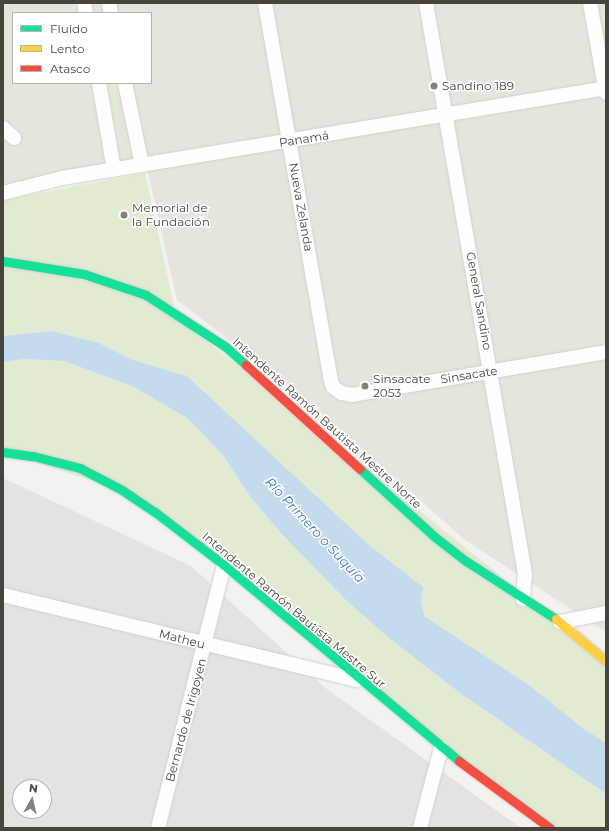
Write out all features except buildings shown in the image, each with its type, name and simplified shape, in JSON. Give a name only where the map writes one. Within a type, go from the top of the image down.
[{"type":"main road","name":"Intendente Ramón Bautista Mestre Norte","points":[[3,261],[84,274],[146,295],[190,322],[226,347],[435,537],[523,599],[560,622],[606,661]]},
{"type":"main road","name":"Intendente Ramón Bautista Mestre Sur","points":[[3,452],[55,460],[98,476],[155,512],[224,566],[441,748],[550,828]]},
{"type":"street","name":"Nueva Zelanda","points":[[265,3],[330,378],[333,386]]},
{"type":"street","name":"General Sandino","points":[[426,3],[492,372],[526,574],[523,599]]},
{"type":"street","points":[[590,3],[606,90]]},
{"type":"street","points":[[99,84],[114,170]]},
{"type":"street","points":[[125,84],[142,165]]},
{"type":"street","name":"Panamá","points":[[3,193],[62,178],[606,90]]},
{"type":"street","points":[[3,128],[14,138]]},
{"type":"street","name":"Sinsacate","points":[[333,386],[342,393],[352,395],[606,352]]},
{"type":"street","name":"Bernardo de Irigoyen","points":[[158,828],[224,566]]},
{"type":"street","name":"Matheu","points":[[3,595],[361,682]]},
{"type":"street","points":[[560,622],[606,613]]},
{"type":"street","points":[[420,828],[441,748]]},
{"type":"shaded area","points":[[3,3],[606,3],[606,632],[465,540],[301,395],[177,300],[145,159],[3,187]]},
{"type":"shaded area","points":[[3,478],[191,566],[324,687],[521,828],[3,828]]},
{"type":"green space","points":[[105,84],[118,84],[118,163],[105,163]]},
{"type":"green space","points":[[145,173],[174,306],[3,254],[3,200]]},
{"type":"green space","points":[[3,261],[146,295],[305,418],[606,661],[606,743],[584,730],[529,685],[423,616],[421,601],[423,587],[369,545],[187,376],[133,360],[99,343],[52,331],[3,336]]},
{"type":"green space","points":[[25,359],[64,361],[132,386],[187,418],[223,455],[249,495],[279,531],[313,564],[460,693],[606,794],[606,828],[550,828],[122,490],[3,452],[3,362]]},
{"type":"water","name":"Río Primero o Suquía","points":[[52,331],[99,343],[133,360],[187,376],[369,545],[423,587],[421,601],[424,616],[529,685],[584,729],[606,743],[606,794],[460,693],[387,636],[347,601],[279,531],[249,495],[223,455],[187,418],[132,386],[64,361],[25,359],[3,362],[3,336]]},
{"type":"traffic: fast","points":[[3,261],[84,274],[146,295],[226,347],[246,365]]},
{"type":"traffic: fast","points":[[3,452],[33,456],[80,468],[122,490],[155,512],[224,565],[459,761]]},
{"type":"traffic: fast","points":[[360,469],[435,537],[466,561],[556,619]]},
{"type":"traffic: slow","points":[[556,619],[606,661]]},
{"type":"traffic: jam","points":[[246,365],[360,469]]},
{"type":"traffic: jam","points":[[459,761],[550,828]]},
{"type":"place","name":"Sandino 189","points":[[434,86]]},
{"type":"place","name":"Memorial de la Fundación","points":[[124,215]]},
{"type":"place","name":"Sinsacate 2053","points":[[365,386]]}]
